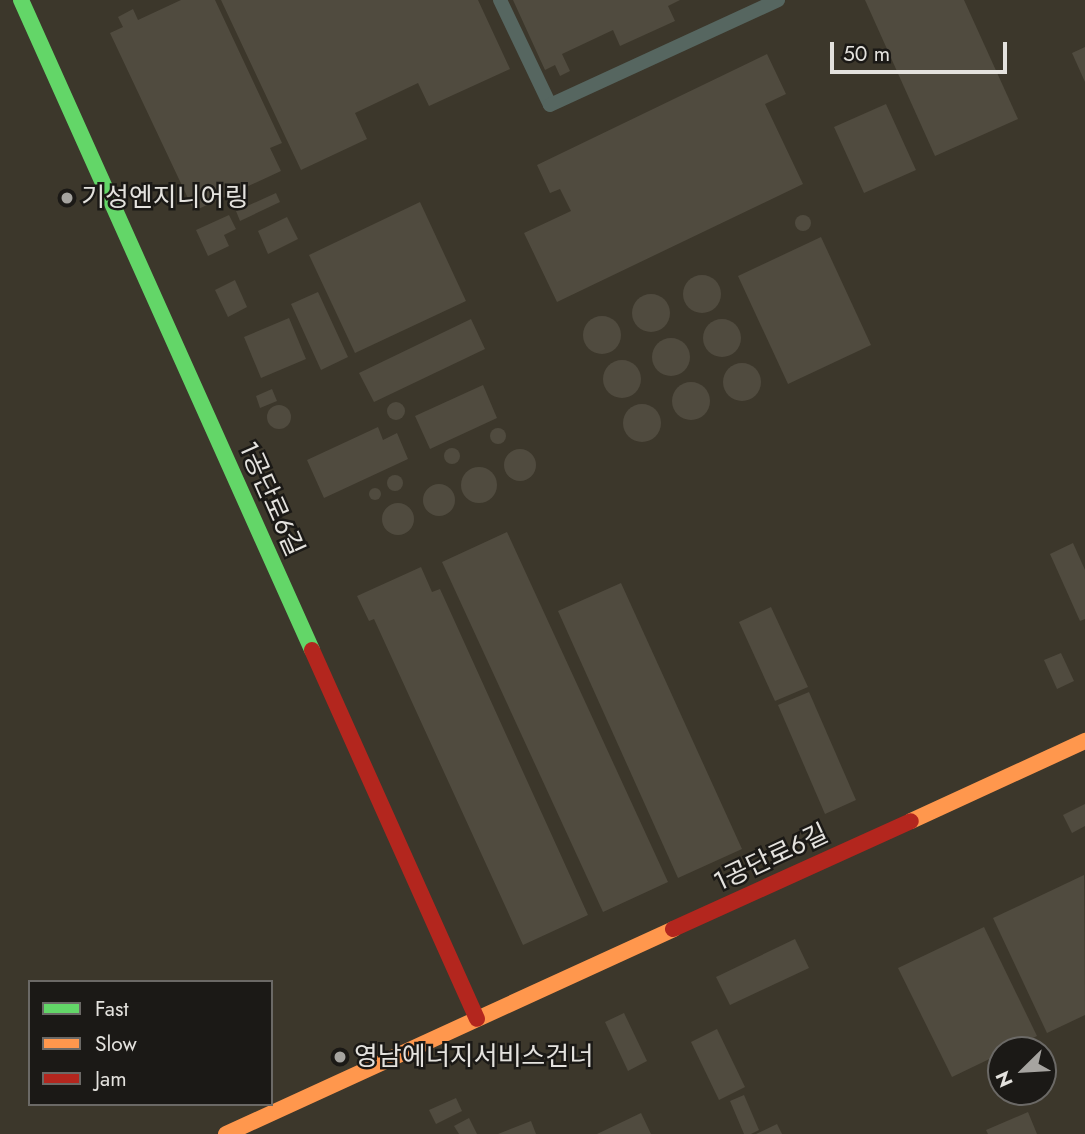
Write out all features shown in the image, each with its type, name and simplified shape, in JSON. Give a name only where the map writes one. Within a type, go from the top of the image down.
[{"type":"street","name":"1공단로6길","points":[[20,0],[477,1019]]},
{"type":"street","name":"1공단로6길","points":[[226,1134],[1085,741]]},
{"type":"lane","points":[[500,0],[550,105],[778,0]]},
{"type":"shaded area","points":[[0,0],[1085,0],[1085,1134],[0,1134]]},
{"type":"building","points":[[181,0],[215,0],[282,143],[270,148],[281,171],[194,211],[110,33],[123,27],[118,17],[133,9],[138,20]]},
{"type":"building","points":[[221,0],[478,0],[510,69],[429,106],[418,83],[355,113],[367,139],[301,170]]},
{"type":"building","points":[[513,0],[680,0],[668,6],[675,21],[620,46],[613,30],[562,54],[570,71],[560,76],[555,65],[545,70]]},
{"type":"building","points":[[865,0],[964,0],[1018,119],[935,156]]},
{"type":"building","points":[[1085,47],[1085,82],[1072,53]]},
{"type":"building","points":[[767,54],[786,94],[765,104],[803,184],[557,302],[524,233],[571,211],[560,189],[550,193],[537,165]]},
{"type":"building","points":[[886,104],[916,170],[864,193],[834,127]]},
{"type":"building","points":[[276,193],[280,202],[240,221],[236,211]]},
{"type":"building","points":[[420,202],[466,301],[355,353],[309,255]]},
{"type":"building","points":[[229,215],[236,229],[224,235],[229,246],[208,256],[196,230]]},
{"type":"building","points":[[803,215],[809,217],[809,229],[803,231],[797,229],[795,223],[797,217]]},
{"type":"building","points":[[287,217],[298,239],[268,254],[258,231]]},
{"type":"building","points":[[821,237],[871,345],[788,384],[738,276]]},
{"type":"building","points":[[702,275],[716,280],[721,294],[716,308],[702,313],[688,308],[683,294],[688,280]]},
{"type":"building","points":[[235,280],[247,307],[228,317],[215,290]]},
{"type":"building","points":[[318,292],[348,357],[321,370],[291,304]]},
{"type":"building","points":[[651,294],[665,299],[670,313],[665,327],[651,332],[637,327],[632,313],[637,299]]},
{"type":"building","points":[[602,316],[616,321],[621,335],[616,349],[602,354],[588,349],[583,335],[588,321]]},
{"type":"building","points":[[289,318],[306,359],[261,378],[244,337]]},
{"type":"building","points":[[471,319],[485,349],[374,402],[359,373]]},
{"type":"building","points":[[722,319],[736,324],[741,338],[736,352],[722,357],[708,352],[703,338],[708,324]]},
{"type":"building","points":[[671,338],[685,343],[690,357],[685,371],[671,376],[657,371],[652,357],[657,343]]},
{"type":"building","points":[[622,360],[636,365],[641,379],[636,393],[622,398],[608,393],[603,379],[608,365]]},
{"type":"building","points":[[742,363],[756,368],[761,382],[756,396],[742,401],[728,396],[723,382],[728,368]]},
{"type":"building","points":[[691,382],[705,387],[710,401],[705,415],[691,420],[677,415],[672,401],[677,387]]},
{"type":"building","points":[[483,385],[497,418],[430,449],[415,416]]},
{"type":"building","points":[[272,389],[277,401],[260,408],[256,396]]},
{"type":"building","points":[[396,402],[402,405],[405,411],[402,417],[396,420],[390,417],[387,411],[390,405]]},
{"type":"building","points":[[642,404],[656,409],[661,423],[656,437],[642,442],[628,437],[623,423],[628,409]]},
{"type":"building","points":[[279,405],[290,412],[291,417],[284,428],[279,429],[268,422],[267,417],[274,406]]},
{"type":"building","points":[[378,427],[383,440],[397,433],[408,459],[324,498],[307,460]]},
{"type":"building","points":[[495,428],[501,428],[506,436],[504,442],[495,444],[490,439],[490,433]]},
{"type":"building","points":[[449,448],[455,448],[460,456],[458,462],[449,464],[444,459],[444,453]]},
{"type":"building","points":[[520,449],[531,454],[536,465],[531,476],[520,481],[509,476],[504,465],[509,454]]},
{"type":"building","points":[[479,467],[492,472],[497,485],[492,498],[479,503],[466,498],[461,485],[466,472]]},
{"type":"building","points":[[395,475],[403,483],[395,491],[387,483]]},
{"type":"building","points":[[439,484],[451,488],[455,500],[451,512],[439,516],[427,512],[423,500],[427,488]]},
{"type":"building","points":[[370,489],[380,489],[380,499],[370,499]]},
{"type":"building","points":[[398,503],[409,508],[414,519],[409,530],[398,535],[387,530],[382,519],[387,508]]},
{"type":"building","points":[[507,532],[668,882],[603,912],[442,562]]},
{"type":"building","points":[[1073,543],[1085,570],[1085,619],[1080,621],[1050,554]]},
{"type":"building","points":[[421,567],[432,592],[440,589],[588,915],[523,945],[374,619],[369,621],[357,596]]},
{"type":"building","points":[[621,583],[742,849],[678,878],[558,611]]},
{"type":"building","points":[[771,607],[808,687],[775,701],[739,622]]},
{"type":"building","points":[[1061,653],[1074,681],[1057,689],[1044,660]]},
{"type":"building","points":[[809,692],[856,800],[825,814],[778,705]]},
{"type":"building","points":[[1085,804],[1085,826],[1072,833],[1063,815]]},
{"type":"building","points":[[1084,875],[1085,1015],[1047,1033],[993,918]]},
{"type":"building","points":[[984,927],[1037,1036],[987,1036],[987,1060],[952,1077],[898,968]]},
{"type":"building","points":[[795,939],[809,968],[730,1005],[716,977]]},
{"type":"building","points":[[624,1013],[647,1061],[628,1071],[605,1022]]},
{"type":"building","points":[[717,1029],[745,1087],[719,1100],[691,1042]]},
{"type":"building","points":[[744,1095],[759,1130],[751,1134],[744,1134],[730,1101]]},
{"type":"building","points":[[456,1098],[462,1111],[436,1124],[429,1110]]},
{"type":"building","points":[[1028,1112],[1037,1134],[988,1134],[986,1130]]},
{"type":"building","points":[[641,1113],[651,1134],[597,1134]]},
{"type":"building","points":[[469,1118],[477,1134],[459,1134],[454,1126]]},
{"type":"building","points":[[531,1121],[536,1134],[498,1134]]},
{"type":"building","points":[[777,1124],[782,1134],[756,1134]]},
{"type":"traffic: fast","points":[[21,0],[312,650]]},
{"type":"traffic: slow","points":[[911,821],[1085,741]]},
{"type":"traffic: slow","points":[[226,1134],[673,929]]},
{"type":"traffic: jam","points":[[312,650],[477,1019]]},
{"type":"traffic: jam","points":[[673,929],[911,821]]},
{"type":"place","name":"기성엔지니어링","points":[[67,198]]},
{"type":"place","name":"영남에너지서비스건너","points":[[340,1057]]}]
